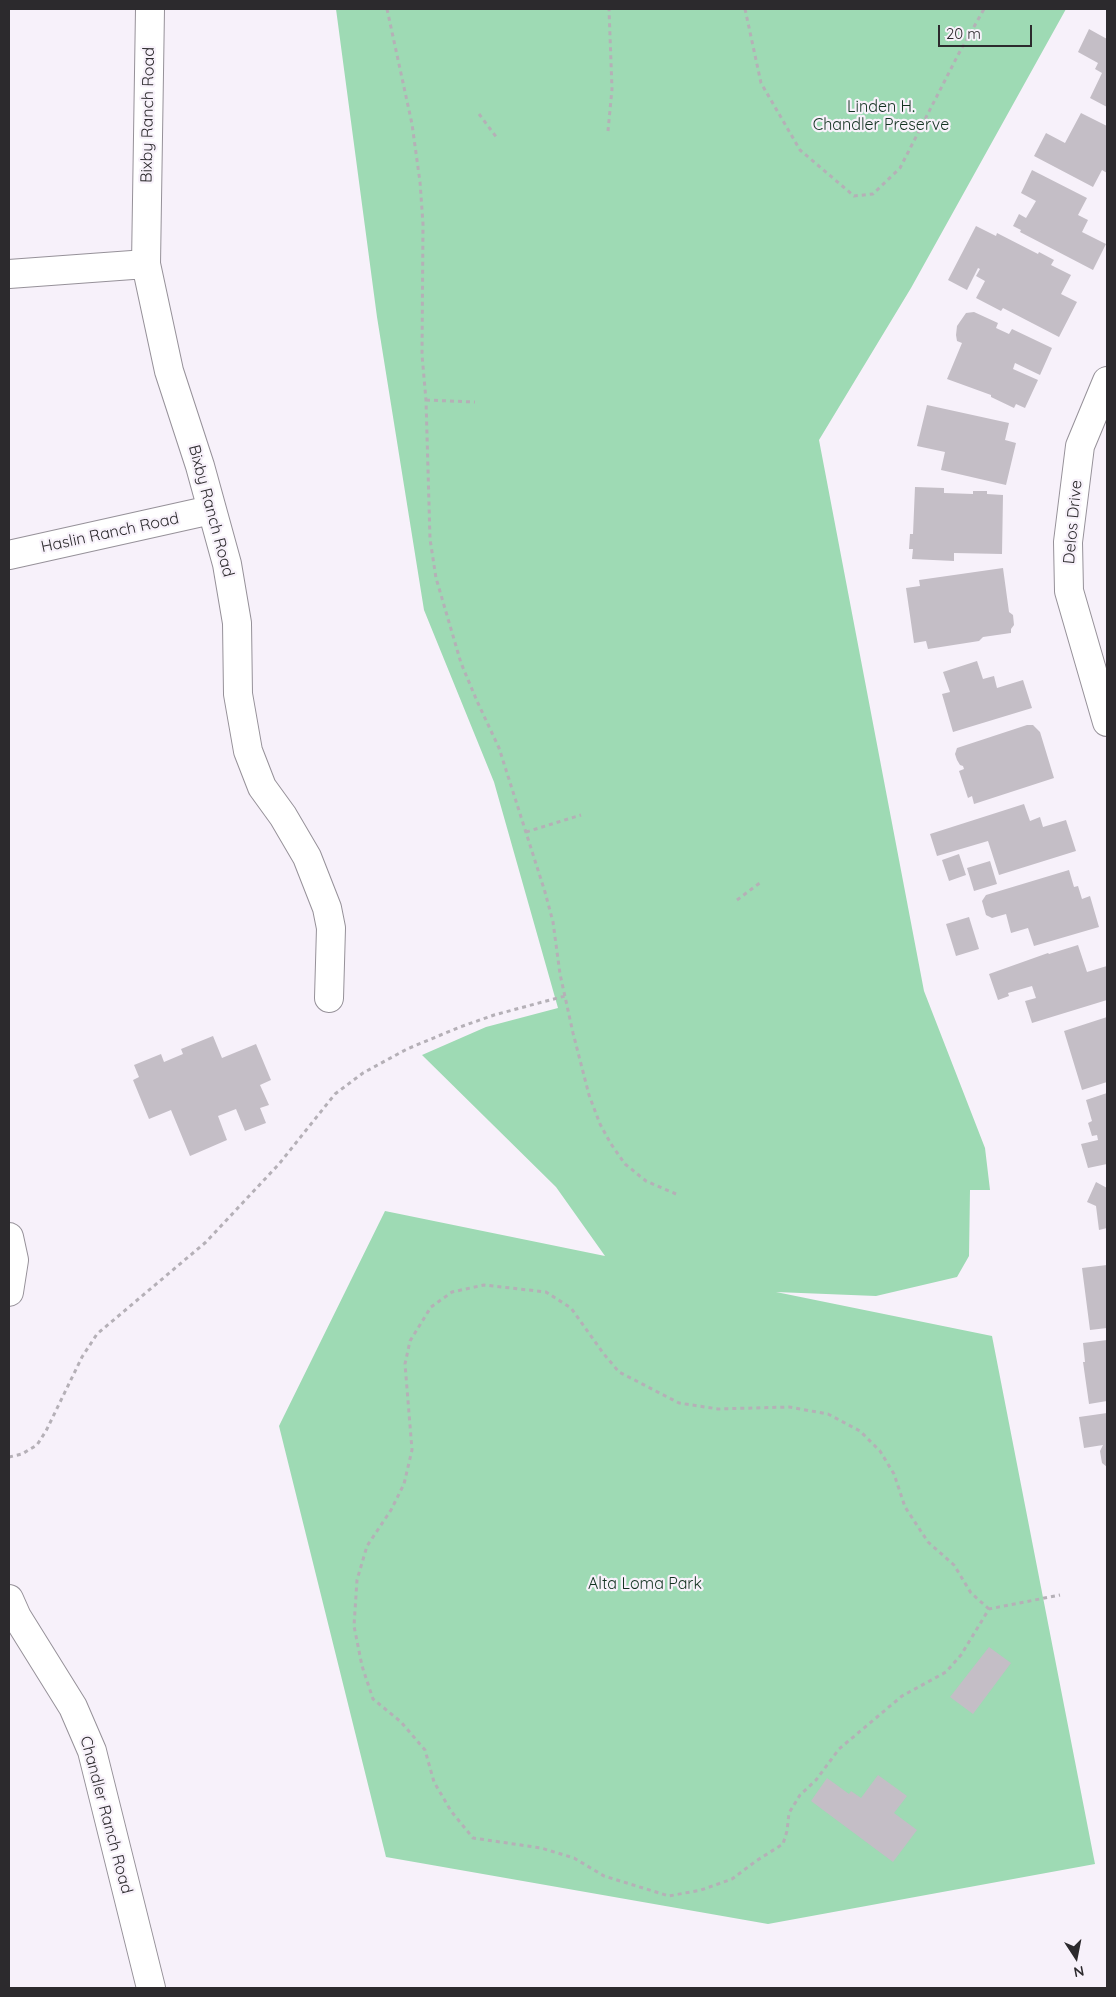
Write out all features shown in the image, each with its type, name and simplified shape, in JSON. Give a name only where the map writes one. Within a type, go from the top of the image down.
[{"type":"street","name":"Bixby Ranch Road","points":[[150,9],[146,264],[167,362],[200,466],[227,564],[237,623],[238,694],[248,751],[262,787],[284,816],[307,856],[327,908],[331,928],[328,998]]},
{"type":"street","points":[[9,274],[146,264]]},
{"type":"street","name":"Delos Drive","points":[[1107,382],[1080,446],[1068,542],[1069,591],[1107,722]]},
{"type":"street","name":"Haslin Ranch Road","points":[[9,555],[211,510]]},
{"type":"street","points":[[9,1237],[14,1260],[9,1292]]},
{"type":"street","name":"Chandler Ranch Road","points":[[9,1599],[17,1617],[73,1707],[92,1751],[151,1988]]},
{"type":"path","points":[[387,9],[409,107],[424,224],[422,355],[426,400],[430,539],[436,578],[461,662],[476,701],[499,748],[526,832],[553,922],[565,996],[589,1095],[600,1124],[625,1164],[646,1181],[676,1194]]},
{"type":"path","points":[[608,131],[612,89],[609,9]]},
{"type":"path","points":[[746,9],[761,83],[800,150],[854,196],[873,194],[900,168],[958,55],[984,9]]},
{"type":"path","points":[[479,114],[497,138]]},
{"type":"path","points":[[426,400],[475,402]]},
{"type":"path","points":[[526,832],[581,815]]},
{"type":"path","points":[[737,900],[761,882]]},
{"type":"path","points":[[9,1456],[22,1454],[37,1445],[46,1431],[82,1357],[97,1334],[206,1242],[279,1164],[335,1094],[363,1073],[407,1049],[494,1015],[565,996]]},
{"type":"path","points":[[989,1609],[971,1593],[954,1565],[928,1542],[905,1507],[894,1474],[880,1450],[860,1431],[828,1414],[789,1407],[718,1409],[679,1402],[619,1372],[571,1308],[546,1292],[484,1285],[452,1292],[431,1307],[410,1342],[405,1364],[412,1450],[404,1484],[391,1510],[367,1546],[357,1580],[354,1626],[362,1666],[373,1700],[401,1722],[425,1750],[434,1782],[451,1811],[473,1838],[503,1844],[541,1848],[574,1858],[604,1876],[669,1896],[701,1890],[732,1879],[783,1844],[790,1813],[796,1801],[816,1780],[839,1749],[902,1696],[946,1672],[961,1655],[989,1609],[1060,1595]]},
{"type":"green space","points":[[336,9],[1066,9],[911,288],[819,440],[924,991],[985,1148],[990,1190],[970,1190],[969,1256],[957,1277],[876,1296],[776,1292],[992,1336],[1095,1864],[768,1924],[386,1857],[279,1426],[385,1211],[605,1256],[556,1187],[422,1055],[486,1027],[558,1008],[494,782],[424,610],[377,317]]},
{"type":"building","points":[[1089,29],[1107,39],[1107,107],[1090,98],[1102,73],[1095,69],[1098,63],[1078,52]]},
{"type":"building","points":[[1081,113],[1107,126],[1107,173],[1102,170],[1093,187],[1034,156],[1046,133],[1065,143]]},
{"type":"building","points":[[1032,170],[1087,198],[1078,215],[1088,220],[1082,232],[1106,244],[1093,270],[1020,232],[1021,230],[1013,226],[1019,214],[1026,218],[1036,201],[1021,193]]},
{"type":"building","points":[[976,226],[996,236],[997,233],[1038,254],[1039,252],[1054,260],[1051,265],[1071,275],[1061,294],[1077,302],[1059,337],[1003,308],[1001,311],[976,298],[985,281],[976,276],[980,269],[978,268],[967,290],[948,280]]},
{"type":"building","points":[[974,312],[998,323],[996,328],[1009,334],[1012,329],[1052,348],[1040,375],[1015,363],[1013,369],[1038,380],[1025,408],[1016,404],[1014,408],[991,397],[991,395],[947,379],[962,343],[957,341],[957,326],[966,313]]},
{"type":"building","points":[[927,405],[1009,423],[1005,440],[1016,443],[1006,485],[941,470],[945,452],[917,446]]},
{"type":"building","points":[[915,487],[944,488],[944,493],[973,494],[973,491],[987,491],[987,494],[1003,495],[1002,554],[954,553],[954,561],[912,559],[913,549],[909,549],[910,534],[913,534]]},
{"type":"building","points":[[1003,568],[1009,612],[1013,615],[1014,625],[1011,633],[983,637],[979,641],[928,649],[926,641],[914,643],[906,588],[920,586],[919,580]]},
{"type":"building","points":[[977,661],[983,679],[994,676],[997,688],[1023,680],[1032,708],[953,732],[942,694],[950,692],[943,672]]},
{"type":"building","points":[[1027,725],[1033,725],[1040,732],[1054,778],[974,804],[972,796],[968,798],[959,771],[964,769],[955,754],[957,748]]},
{"type":"building","points":[[1024,804],[1030,821],[1040,817],[1043,827],[1066,820],[1076,851],[999,875],[988,841],[937,856],[930,834]]},
{"type":"building","points":[[959,854],[966,875],[949,881],[942,860]]},
{"type":"building","points":[[990,861],[997,884],[974,891],[967,868]]},
{"type":"building","points":[[1069,870],[1074,887],[1078,886],[1082,899],[1090,896],[1099,927],[1034,946],[1028,928],[1011,933],[1006,914],[992,918],[986,915],[982,901],[986,895]]},
{"type":"building","points":[[969,917],[979,949],[956,956],[946,924]]},
{"type":"building","points":[[1078,945],[1087,972],[1107,966],[1107,1000],[1032,1023],[1025,1001],[1036,998],[1032,986],[1008,993],[1009,996],[998,1000],[989,974],[1048,953]]},
{"type":"building","points":[[1107,1017],[1107,1082],[1082,1090],[1064,1031]]},
{"type":"building","points":[[213,1036],[222,1058],[256,1044],[271,1080],[260,1085],[269,1105],[260,1108],[266,1123],[245,1131],[236,1109],[218,1116],[227,1140],[190,1156],[171,1110],[149,1119],[133,1080],[139,1077],[134,1065],[161,1054],[164,1062],[183,1054],[181,1049]]},
{"type":"building","points":[[1107,1093],[1107,1164],[1088,1168],[1081,1144],[1098,1140],[1097,1135],[1092,1136],[1088,1123],[1092,1121],[1086,1100]]},
{"type":"building","points":[[1096,1182],[1107,1188],[1107,1228],[1099,1230],[1096,1206],[1087,1202]]},
{"type":"building","points":[[1107,1265],[1107,1328],[1090,1330],[1082,1268]]},
{"type":"building","points":[[1107,1340],[1107,1401],[1089,1404],[1083,1362],[1085,1362],[1083,1343]]},
{"type":"building","points":[[1107,1413],[1107,1467],[1102,1463],[1100,1451],[1103,1445],[1084,1448],[1079,1417]]},
{"type":"building","points":[[989,1647],[1011,1663],[973,1714],[950,1697]]},
{"type":"building","points":[[878,1775],[907,1796],[894,1813],[917,1830],[893,1862],[811,1801],[827,1778],[849,1794],[851,1791],[861,1798]]},
{"type":"park label","name":"Linden H. Chandler Preserve","points":[[881,116]]},
{"type":"park label","name":"Alta Loma Park","points":[[645,1584]]}]
